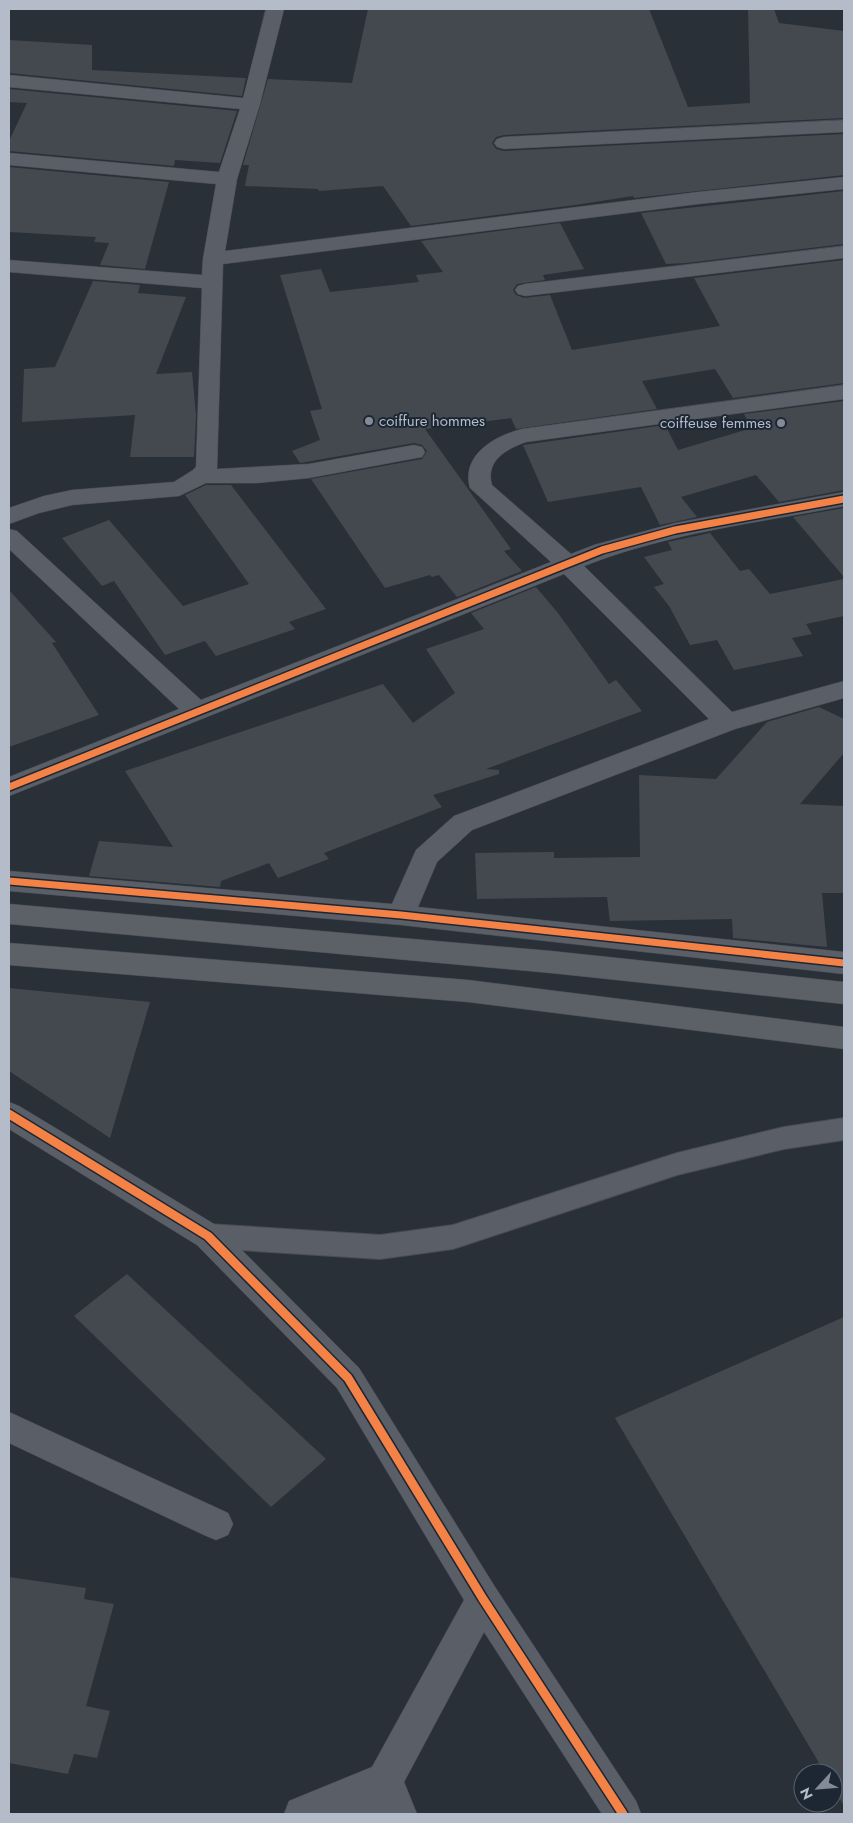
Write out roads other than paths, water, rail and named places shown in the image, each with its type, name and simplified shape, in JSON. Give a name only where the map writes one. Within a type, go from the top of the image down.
[{"type":"main road","points":[[9,914],[551,962],[844,993]]},
{"type":"main road","points":[[9,954],[468,991],[844,1038]]},
{"type":"street","points":[[9,517],[27,508],[66,497],[179,488],[192,483],[202,476],[207,467],[213,259],[227,179],[251,104],[275,9]]},
{"type":"street","points":[[9,81],[251,104]]},
{"type":"street","points":[[504,143],[844,126]]},
{"type":"street","points":[[9,159],[227,179]]},
{"type":"street","points":[[213,259],[678,200],[844,183]]},
{"type":"street","points":[[525,290],[844,252]]},
{"type":"street","points":[[9,266],[211,282]]},
{"type":"street","points":[[727,722],[567,563],[481,488],[477,479],[478,469],[483,460],[503,442],[522,436],[844,392]]},
{"type":"street","points":[[202,476],[237,477],[305,473],[414,452]]},
{"type":"street","points":[[9,787],[602,550],[675,530],[844,499]]},
{"type":"street","points":[[9,536],[197,711]]},
{"type":"street","points":[[401,915],[426,857],[463,824],[727,722],[844,690]]},
{"type":"street","points":[[9,881],[401,915],[844,963]]},
{"type":"street","points":[[9,1114],[208,1236],[348,1378],[483,1599],[623,1814]]},
{"type":"street","points":[[9,1427],[216,1524]]},
{"type":"street","points":[[362,1814],[385,1780],[483,1599]]},
{"type":"street","points":[[302,1814],[385,1780]]},
{"type":"street","points":[[385,1780],[399,1814]]},
{"type":"lane","points":[[208,1236],[380,1247],[454,1238],[677,1164],[784,1138],[844,1129]]},
{"type":"place","name":"coiffure hommes","points":[[369,421]]},
{"type":"place","name":"coiffeuse femmes","points":[[781,423]]}]
